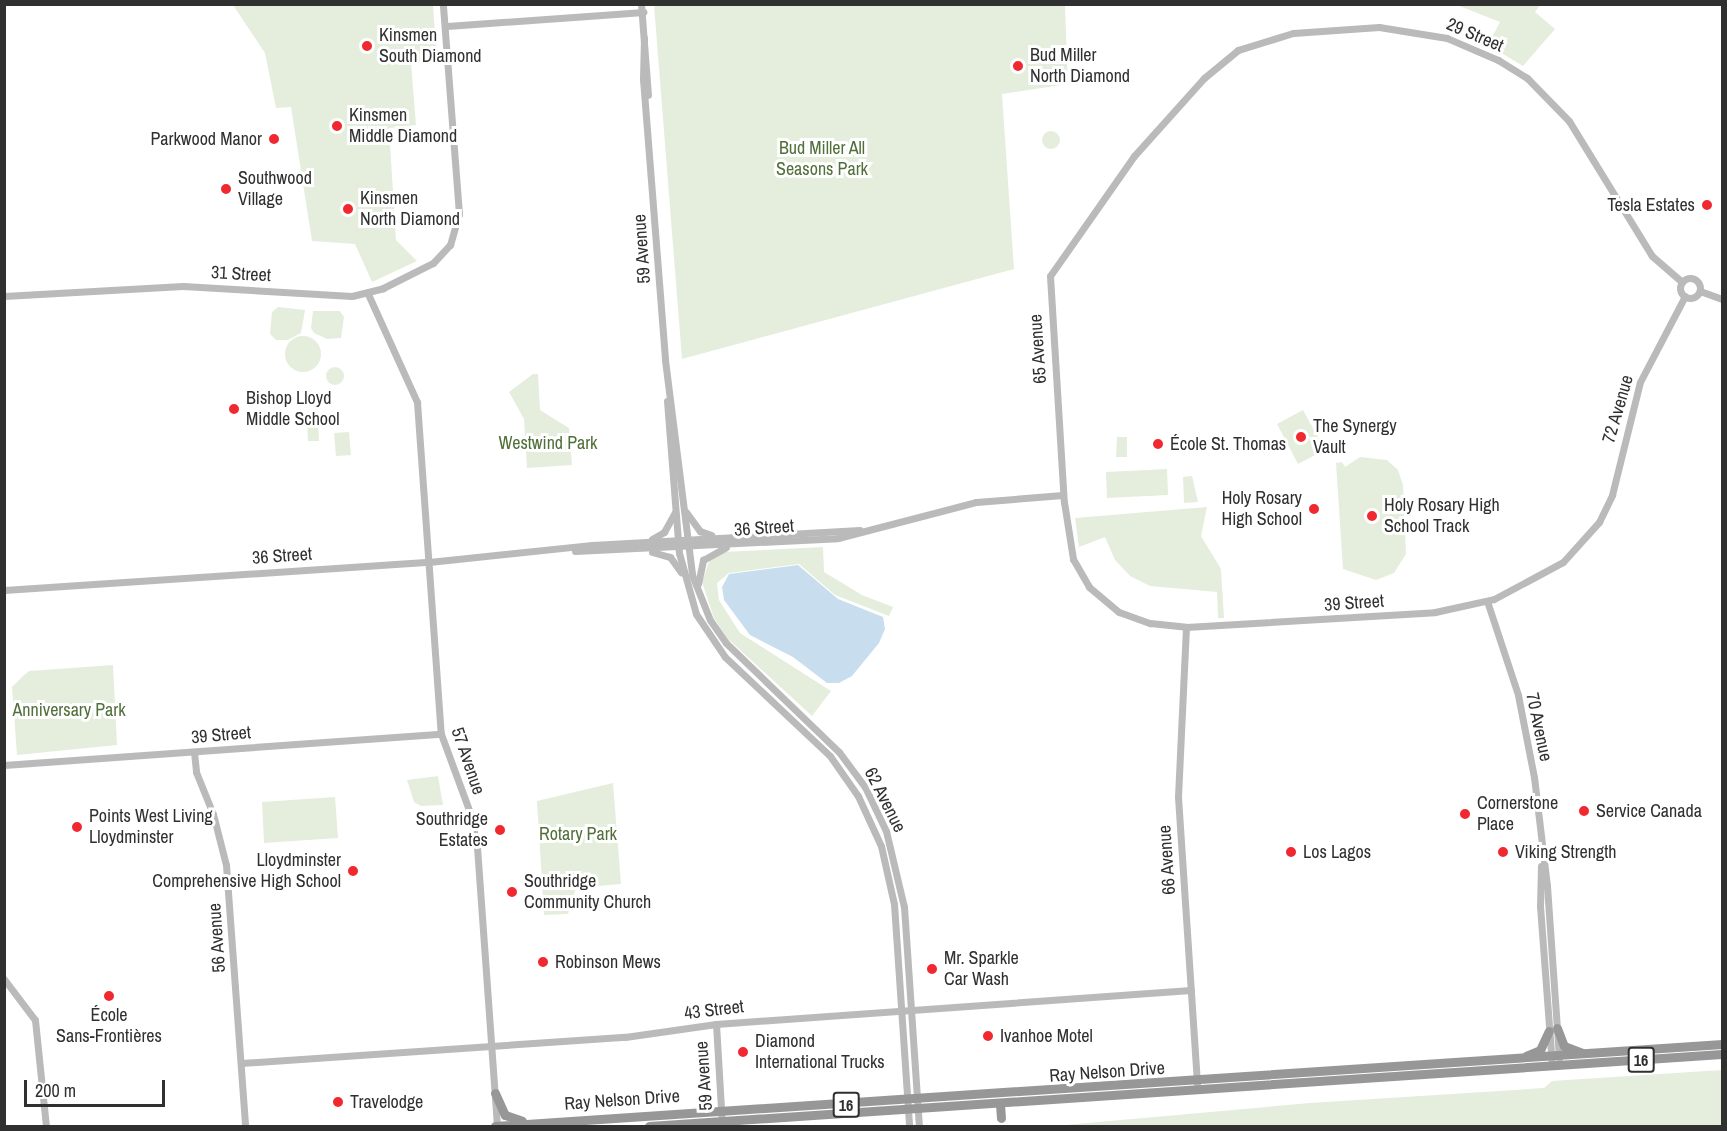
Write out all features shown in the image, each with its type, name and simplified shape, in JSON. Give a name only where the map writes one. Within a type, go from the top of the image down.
[{"type":"highway","points":[[1515,1060],[1540,1050],[1553,1030],[1564,1046],[1588,1055]]},
{"type":"highway","name":"Ray Nelson Drive","points":[[912,1105],[1000,1104],[1515,1060],[1555,1061],[1588,1055],[1722,1044]]},
{"type":"highway","name":"Ray Nelson Drive","points":[[496,1126],[530,1123],[722,1120],[1555,1061],[1722,1054]]},
{"type":"highway","points":[[495,1093],[506,1115],[530,1123]]},
{"type":"highway","points":[[1000,1104],[1001,1118]]},
{"type":"highway","name":"Ray Nelson Drive","points":[[649,1126],[722,1120]]},
{"type":"highway","points":[[695,1124],[706,1126]]},
{"type":"street","points":[[443,4],[447,26],[642,10]]},
{"type":"street","name":"59 Avenue","points":[[642,10],[676,510],[682,539]]},
{"type":"street","name":"31 Street","points":[[4,296],[183,286],[368,294],[433,263],[455,236],[459,214],[447,26]]},
{"type":"street","name":"29 Street","points":[[1164,122],[1204,78],[1238,50],[1275,36],[1362,27],[1433,34],[1480,51],[1527,78],[1569,122],[1652,256],[1682,282]]},
{"type":"street","name":"65 Avenue","points":[[1103,601],[1089,587],[1073,559],[1063,495],[1050,276],[1116,181],[1164,122]]},
{"type":"street","points":[[1700,291],[1693,297],[1685,296],[1682,282],[1695,279],[1700,291],[1722,299]]},
{"type":"street","name":"57 Avenue","points":[[368,294],[417,402],[441,734],[470,813],[477,847],[496,1126]]},
{"type":"street","name":"72 Avenue","points":[[1590,534],[1612,495],[1640,382],[1685,296]]},
{"type":"street","name":"59 Avenue","points":[[668,387],[684,507],[682,548]]},
{"type":"street","name":"36 Street","points":[[561,551],[682,548],[838,537],[976,502],[1063,495]]},
{"type":"street","points":[[684,507],[700,531],[723,537]]},
{"type":"street","points":[[647,542],[664,532],[676,510]]},
{"type":"street","name":"36 Street","points":[[4,590],[429,562],[682,539],[860,530]]},
{"type":"street","name":"39 Street","points":[[1103,601],[1134,619],[1186,627],[1435,612],[1487,601],[1553,569],[1590,534]]},
{"type":"street","points":[[698,593],[697,574],[703,560],[709,554],[740,544]]},
{"type":"street","name":"62 Avenue","points":[[682,548],[682,574],[696,614],[714,643],[822,746],[865,808],[891,882],[901,1011],[912,1105],[919,1126]]},
{"type":"street","name":"62 Avenue","points":[[682,548],[698,593],[726,643],[833,744],[875,806],[892,847],[901,884],[910,1010],[912,1105],[909,1126]]},
{"type":"street","points":[[640,550],[670,558],[682,574]]},
{"type":"street","name":"70 Avenue","points":[[1487,601],[1526,730],[1542,864],[1547,886],[1555,1061]]},
{"type":"street","name":"66 Avenue","points":[[1186,627],[1178,797],[1197,1086]]},
{"type":"street","name":"39 Street","points":[[4,765],[441,734]]},
{"type":"street","name":"56 Avenue","points":[[194,753],[196,772],[213,814],[226,865],[245,1126]]},
{"type":"street","points":[[4,979],[22,999],[36,1026],[46,1126]]},
{"type":"street","name":"43 Street","points":[[241,1063],[492,1047],[644,1035],[716,1024],[1191,990]]},
{"type":"street","name":"59 Avenue","points":[[716,1024],[722,1120]]},
{"type":"green space","points":[[233,5],[433,5],[437,60],[411,62],[416,125],[389,128],[396,240],[417,261],[372,282],[355,244],[312,241],[291,107],[276,108],[265,53]]},
{"type":"green space","name":"Bud Miller All Seasons Park","points":[[654,5],[1065,5],[1068,84],[1002,94],[1014,269],[682,359]]},
{"type":"green space","points":[[1457,5],[1540,5],[1535,12],[1555,29],[1523,66],[1488,45],[1500,22]]},
{"type":"green space","points":[[1051,131],[1057,134],[1060,140],[1057,146],[1051,149],[1045,146],[1042,140],[1045,134]]},
{"type":"green space","points":[[278,307],[305,310],[301,333],[288,340],[276,340],[270,334],[272,312]]},
{"type":"green space","points":[[313,311],[340,311],[344,317],[341,338],[327,339],[314,333],[311,328]]},
{"type":"green space","points":[[303,336],[316,341],[321,354],[316,367],[303,372],[290,367],[285,354],[290,341]]},
{"type":"green space","points":[[335,367],[341,370],[344,376],[341,382],[335,385],[329,382],[326,376],[329,370]]},
{"type":"green space","name":"Westwind Park","points":[[533,374],[538,374],[540,410],[569,428],[572,465],[527,468],[524,419],[509,392]]},
{"type":"green space","name":"The Synergy Vault","points":[[1303,410],[1325,450],[1298,464],[1277,424]]},
{"type":"green space","points":[[307,420],[318,420],[319,441],[308,441]]},
{"type":"green space","points":[[349,432],[351,455],[336,456],[334,433]]},
{"type":"green space","points":[[1117,437],[1127,437],[1127,457],[1116,457]]},
{"type":"green space","name":"Holy Rosary High School Track","points":[[1360,457],[1387,460],[1398,470],[1403,485],[1406,554],[1394,573],[1376,580],[1343,569],[1336,463],[1342,462],[1345,467]]},
{"type":"green space","points":[[1167,469],[1168,495],[1107,498],[1106,472]]},
{"type":"green space","points":[[1192,476],[1198,502],[1184,503],[1183,477]]},
{"type":"green space","points":[[1207,507],[1201,536],[1221,569],[1224,618],[1218,618],[1217,592],[1150,586],[1130,576],[1115,560],[1105,537],[1079,547],[1075,518]]},
{"type":"green space","points":[[823,547],[824,572],[862,595],[893,607],[889,616],[835,595],[799,564],[729,573],[717,583],[719,600],[740,633],[831,691],[812,716],[727,638],[714,618],[702,582],[710,559],[723,552]]},
{"type":"green space","name":"Anniversary Park","points":[[113,665],[117,745],[17,755],[12,687],[23,676],[29,671]]},
{"type":"green space","points":[[438,776],[443,805],[421,806],[414,802],[407,780]]},
{"type":"green space","name":"Rotary Park","points":[[613,783],[621,884],[576,888],[568,914],[544,915],[537,801]]},
{"type":"green space","points":[[335,797],[338,838],[264,843],[262,802]]},
{"type":"green space","points":[[1722,1070],[1722,1126],[1054,1126],[1310,1103],[1544,1088],[1552,1081]]},
{"type":"water","points":[[798,565],[838,599],[883,617],[885,629],[879,643],[852,676],[839,683],[827,683],[793,657],[750,635],[724,600],[722,587],[729,574]]},
{"type":"place","name":"Kinsmen South Diamond","points":[[367,46]]},
{"type":"place","name":"Bud Miller North Diamond","points":[[1018,66]]},
{"type":"place","name":"Kinsmen Middle Diamond","points":[[337,126]]},
{"type":"place","name":"Parkwood Manor","points":[[274,139]]},
{"type":"place","name":"Southwood Village","points":[[226,189]]},
{"type":"place","name":"Tesla Estates","points":[[1707,205]]},
{"type":"place","name":"Kinsmen North Diamond","points":[[348,209]]},
{"type":"place","name":"Bishop Lloyd Middle School","points":[[234,409]]},
{"type":"place","name":"The Synergy Vault","points":[[1301,437]]},
{"type":"place","name":"École St. Thomas","points":[[1158,444]]},
{"type":"place","name":"Holy Rosary High School","points":[[1314,509]]},
{"type":"place","name":"Holy Rosary High School Track","points":[[1372,516]]},
{"type":"place","name":"Service Canada","points":[[1584,811]]},
{"type":"place","name":"Cornerstone Place","points":[[1465,814]]},
{"type":"place","name":"Points West Living Lloydminster","points":[[77,827]]},
{"type":"place","name":"Southridge Estates","points":[[500,830]]},
{"type":"place","name":"Los Lagos","points":[[1291,852]]},
{"type":"place","name":"Viking Strength","points":[[1503,852]]},
{"type":"place","name":"Lloydminster Comprehensive High School","points":[[353,871]]},
{"type":"place","name":"Southridge Community Church","points":[[512,892]]},
{"type":"place","name":"Robinson Mews","points":[[543,962]]},
{"type":"place","name":"Mr. Sparkle Car Wash","points":[[932,969]]},
{"type":"place","name":"École Sans-Frontières","points":[[109,996]]},
{"type":"place","name":"Ivanhoe Motel","points":[[988,1036]]},
{"type":"place","name":"Diamond International Trucks","points":[[743,1052]]},
{"type":"place","name":"Travelodge","points":[[338,1102]]}]
